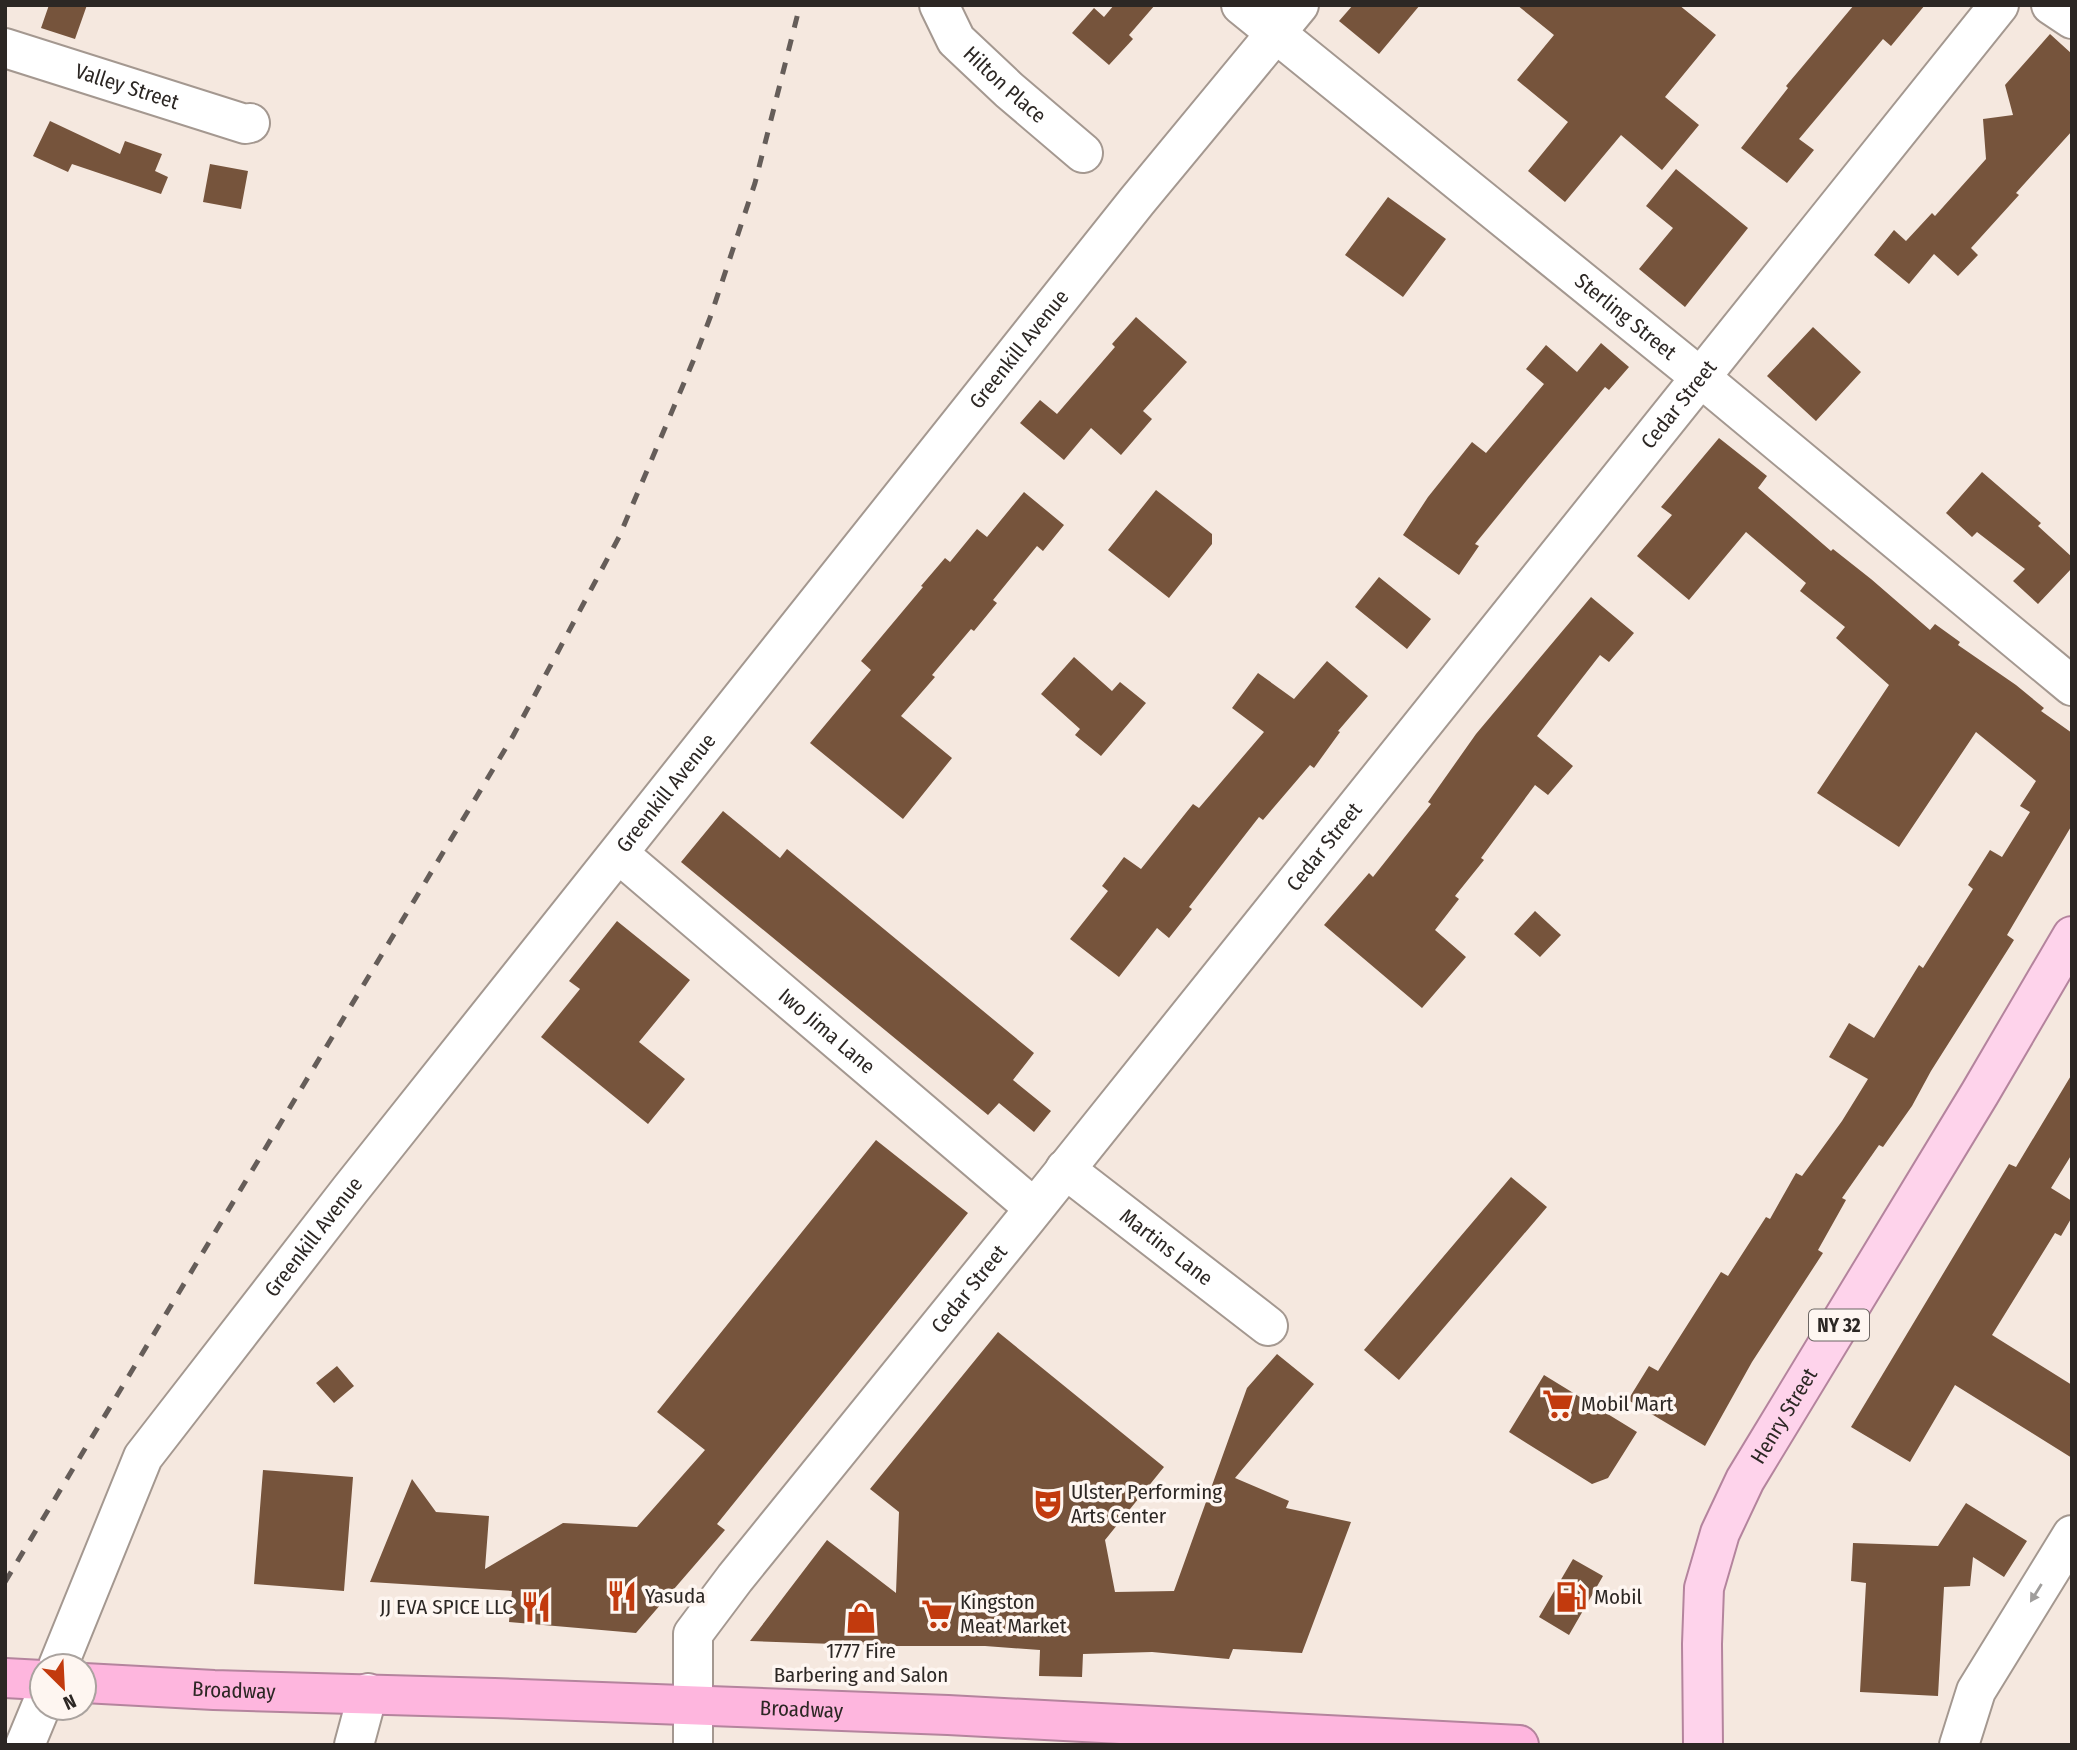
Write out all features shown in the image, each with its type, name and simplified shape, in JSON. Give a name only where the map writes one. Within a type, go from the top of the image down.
[{"type":"highway","points":[[5,1678],[28,1679]]},
{"type":"highway","name":"Broadway","points":[[98,1684],[948,1715],[1171,1736],[1519,1745]]},
{"type":"main road","name":"Henry Street","points":[[1703,1745],[1704,1588],[1720,1533],[1750,1471],[1980,1093],[2072,936]]},
{"type":"street","name":"Hilton Place","points":[[939,5],[956,40],[1009,90],[1083,153]]},
{"type":"street","name":"Sterling Street","points":[[1241,5],[1288,20],[1700,377],[2072,685]]},
{"type":"street","name":"Cedar Street","points":[[693,1745],[693,1634],[735,1578],[1999,5]]},
{"type":"street","points":[[2051,5],[2072,19]]},
{"type":"street","name":"Greenkill Avenue","points":[[64,1652],[144,1457],[350,1190],[1138,201],[1288,20]]},
{"type":"street","name":"Valley Street","points":[[5,48],[245,124],[250,123]]},
{"type":"street","name":"Iwo Jima Lane","points":[[618,854],[1034,1208]]},
{"type":"street","name":"Martins Lane","points":[[1065,1170],[1268,1326]]},
{"type":"street","points":[[1959,1745],[1976,1691],[2072,1535]]},
{"type":"street","points":[[354,1745],[368,1693]]},
{"type":"building","points":[[49,5],[87,5],[75,39],[41,28]]},
{"type":"building","points":[[1114,5],[1155,5],[1129,35],[1133,39],[1109,65],[1072,33],[1094,8],[1104,17]]},
{"type":"building","points":[[1353,5],[1420,5],[1379,54],[1339,21]]},
{"type":"building","points":[[1517,5],[1679,5],[1716,35],[1665,97],[1699,125],[1662,170],[1621,135],[1565,202],[1528,171],[1568,122],[1517,80],[1554,35]]},
{"type":"building","points":[[1854,5],[1925,5],[1891,46],[1883,39],[1799,139],[1814,150],[1787,183],[1741,148],[1788,88],[1786,86]]},
{"type":"building","points":[[2050,34],[2072,54],[2072,131],[1971,248],[1978,255],[1958,276],[1934,254],[1909,284],[1874,255],[1894,230],[1906,241],[1932,213],[1935,216],[1986,159],[1983,119],[2013,115],[2005,85]]},
{"type":"building","points":[[50,121],[120,154],[125,141],[162,154],[155,171],[168,177],[161,194],[72,164],[68,172],[33,156]]},
{"type":"building","points":[[210,164],[248,171],[241,209],[203,202]]},
{"type":"building","points":[[1676,169],[1748,228],[1685,307],[1639,269],[1673,228],[1646,206]]},
{"type":"building","points":[[1388,197],[1446,239],[1403,297],[1345,255]]},
{"type":"building","points":[[1136,317],[1187,362],[1143,411],[1152,419],[1121,455],[1091,428],[1064,460],[1020,423],[1040,400],[1057,414],[1115,347],[1112,344]]},
{"type":"building","points":[[1813,327],[1861,372],[1816,421],[1767,376]]},
{"type":"building","points":[[1601,343],[1629,367],[1609,390],[1605,387],[1527,480],[1475,544],[1479,546],[1459,575],[1403,535],[1428,497],[1472,442],[1486,453],[1544,384],[1526,369],[1546,345],[1577,372]]},
{"type":"building","points":[[1719,438],[1767,476],[1758,488],[1831,551],[1833,549],[1871,579],[1930,630],[1935,624],[1960,642],[1958,645],[2016,685],[2044,708],[2041,711],[2072,733],[2072,825],[2007,935],[2014,940],[1931,1071],[1912,1106],[1883,1147],[1879,1145],[1842,1198],[1846,1200],[1818,1250],[1823,1253],[1752,1362],[1705,1446],[1628,1400],[1649,1366],[1658,1371],[1721,1272],[1728,1276],[1766,1217],[1770,1219],[1796,1173],[1802,1176],[1842,1121],[1868,1079],[1829,1057],[1849,1023],[1874,1038],[1919,965],[1923,968],[1973,889],[1968,885],[1990,850],[2002,857],[2030,812],[2020,806],[2036,781],[1976,732],[1899,847],[1817,793],[1889,685],[1836,638],[1845,627],[1800,591],[1806,583],[1746,532],[1689,600],[1637,556],[1672,515],[1661,507]]},
{"type":"building","points":[[1982,472],[2041,523],[2038,526],[2072,557],[2072,568],[2038,604],[2013,581],[2025,569],[1977,532],[1972,537],[1946,513]]},
{"type":"building","points":[[1156,490],[1212,534],[1212,544],[1169,598],[1108,550]]},
{"type":"building","points":[[1024,492],[1064,525],[1043,551],[1037,546],[993,600],[997,603],[974,631],[971,629],[901,716],[952,758],[903,819],[810,743],[871,670],[861,661],[923,587],[921,586],[945,558],[950,562],[977,529],[987,537]]},
{"type":"building","points":[[1379,577],[1431,619],[1407,649],[1355,607]]},
{"type":"building","points":[[1591,597],[1634,633],[1609,662],[1600,655],[1537,736],[1573,766],[1548,795],[1535,785],[1481,858],[1484,860],[1455,896],[1459,899],[1435,930],[1466,957],[1422,1008],[1324,925],[1369,873],[1373,877],[1431,804],[1428,802],[1476,734]]},
{"type":"building","points":[[1074,657],[1112,691],[1120,682],[1146,703],[1101,756],[1075,735],[1080,729],[1041,694]]},
{"type":"building","points":[[1327,661],[1368,696],[1338,731],[1340,732],[1314,768],[1310,765],[1263,820],[1259,817],[1189,907],[1192,909],[1169,938],[1157,928],[1119,977],[1070,939],[1108,891],[1102,886],[1124,857],[1141,869],[1193,804],[1199,808],[1264,732],[1232,708],[1258,673],[1294,699]]},
{"type":"building","points":[[723,811],[780,858],[787,849],[1034,1053],[1013,1080],[1051,1111],[1034,1132],[999,1103],[988,1115],[681,862]]},
{"type":"building","points":[[1535,911],[1561,935],[1540,957],[1514,934]]},
{"type":"building","points":[[617,921],[690,980],[639,1042],[685,1079],[648,1124],[541,1037],[580,989],[569,981]]},
{"type":"building","points":[[2072,1074],[2072,1154],[2051,1188],[2072,1201],[2072,1217],[2061,1236],[2055,1233],[1992,1335],[2072,1385],[2072,1458],[1955,1385],[1910,1462],[1851,1427],[2009,1164],[2016,1167]]},
{"type":"building","points":[[876,1140],[968,1213],[717,1524],[725,1530],[636,1633],[509,1622],[512,1591],[370,1582],[412,1479],[436,1512],[489,1516],[485,1569],[563,1523],[637,1527],[705,1450],[657,1412]]},
{"type":"building","points":[[1511,1177],[1547,1207],[1399,1380],[1364,1350]]},
{"type":"building","points":[[998,1332],[1164,1467],[1105,1540],[1115,1592],[1174,1591],[1247,1388],[1277,1354],[1314,1384],[1235,1478],[1289,1501],[1286,1508],[1351,1522],[1302,1653],[1233,1649],[1229,1659],[1152,1652],[1083,1654],[1082,1677],[1039,1676],[1040,1650],[985,1646],[750,1641],[827,1540],[896,1593],[899,1512],[870,1489]]},
{"type":"building","points":[[337,1366],[354,1386],[334,1403],[316,1383]]},
{"type":"building","name":"Mobil Mart","points":[[1544,1375],[1637,1432],[1608,1478],[1592,1484],[1509,1432]]},
{"type":"building","points":[[263,1470],[353,1477],[344,1591],[254,1584]]},
{"type":"building","points":[[1966,1503],[2027,1541],[2004,1577],[1973,1557],[1970,1586],[1944,1587],[1938,1696],[1860,1692],[1866,1583],[1851,1581],[1853,1543],[1938,1546]]},
{"type":"building","name":"Mobil","points":[[1573,1559],[1603,1576],[1569,1635],[1539,1617]]},
{"type":"railway","points":[[5,1582],[513,736],[619,537],[711,315],[755,183],[800,5]]},
{"type":"place","name":"Mobil Mart","points":[[1558,1404]]},
{"type":"place","name":"Ulster Performing Arts Center","points":[[1048,1504]]},
{"type":"place","name":"Yasuda","points":[[622,1596]]},
{"type":"place","name":"Mobil","points":[[1571,1597]]},
{"type":"place","name":"JJ EVA SPICE LLC","points":[[536,1607]]},
{"type":"place","name":"Kingston Meat Market","points":[[937,1614]]},
{"type":"place","name":"1777 Fire Barbering and Salon","points":[[861,1618]]}]
